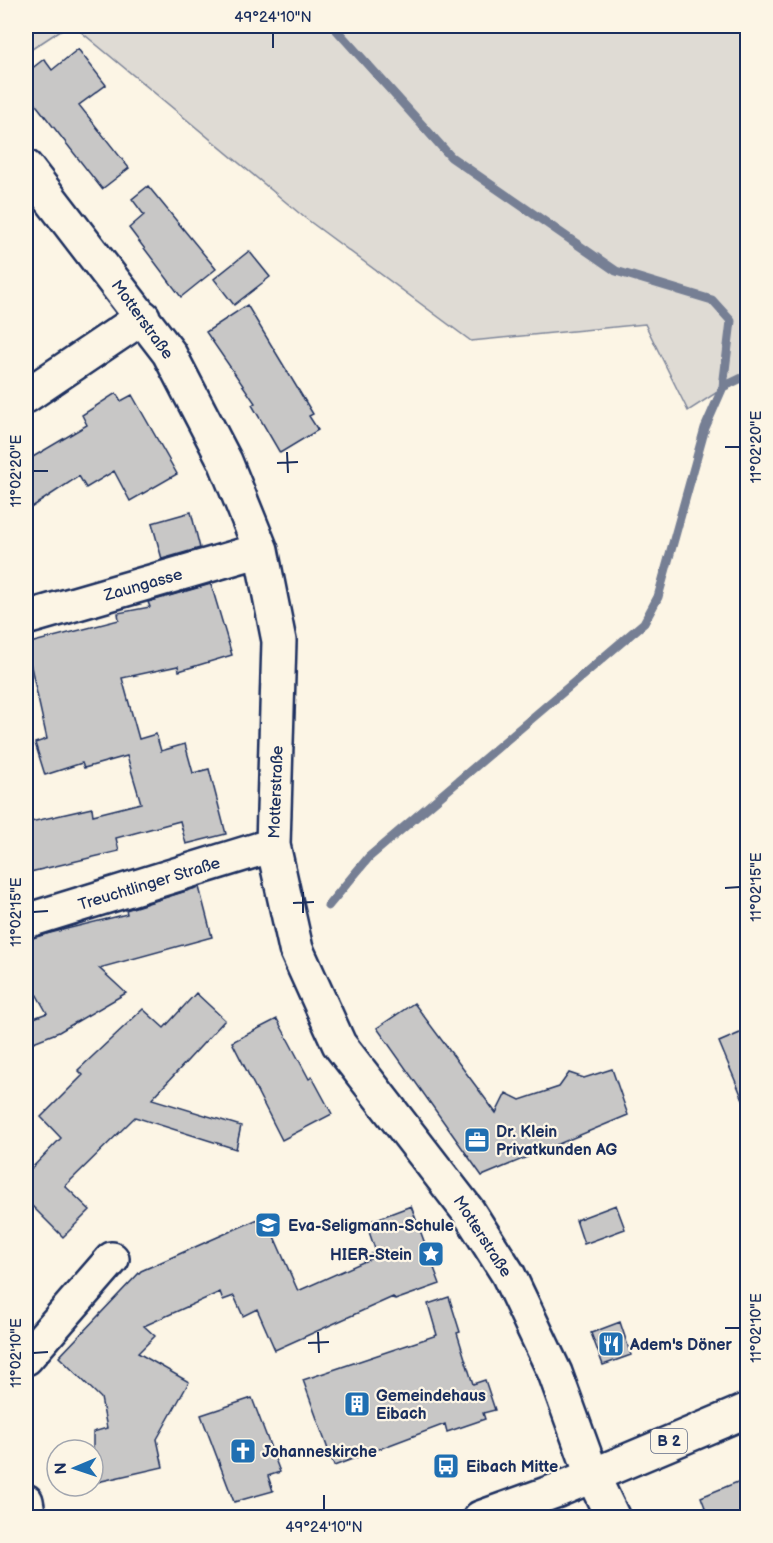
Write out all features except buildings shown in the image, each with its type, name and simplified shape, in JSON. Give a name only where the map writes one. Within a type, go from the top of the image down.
[{"type":"street","name":"Motterstraße","points":[[26,167],[170,353],[215,442],[261,550],[279,641],[273,845],[296,949],[339,1044],[468,1211],[508,1274],[555,1373],[578,1430],[592,1475],[613,1518]]},
{"type":"street","points":[[26,396],[143,317]]},
{"type":"street","name":"Zaungasse","points":[[26,618],[261,550]]},
{"type":"street","name":"Treuchtlinger Straße","points":[[26,921],[273,845]]},
{"type":"street","points":[[26,1358],[112,1259]]},
{"type":"street","name":"B 2","points":[[480,1518],[592,1475],[747,1410]]},
{"type":"street","points":[[26,1501],[29,1518]]},
{"type":"shaded area","points":[[26,26],[67,26],[26,53]]},
{"type":"shaded area","points":[[74,26],[747,26],[747,373],[688,411],[645,324],[471,341],[305,218]]},
{"type":"waterway","points":[[328,906],[369,857],[644,623],[658,597],[705,428],[723,387],[731,321],[712,300],[616,271],[451,157],[333,26]]},
{"type":"waterway","points":[[723,387],[748,375]]},
{"type":"place","name":"Dr. Klein Privatkunden AG","points":[[477,1140]]},
{"type":"place","name":"Eva-Seligmann-Schule","points":[[268,1225]]},
{"type":"place","name":"HIER-Stein","points":[[431,1254]]},
{"type":"place","name":"Adem's Döner","points":[[611,1344]]},
{"type":"place","name":"Gemeindehaus Eibach","points":[[357,1404]]},
{"type":"place","name":"Johanneskirche","points":[[243,1451]]},
{"type":"place","name":"Eibach Mitte","points":[[446,1466]]}]
